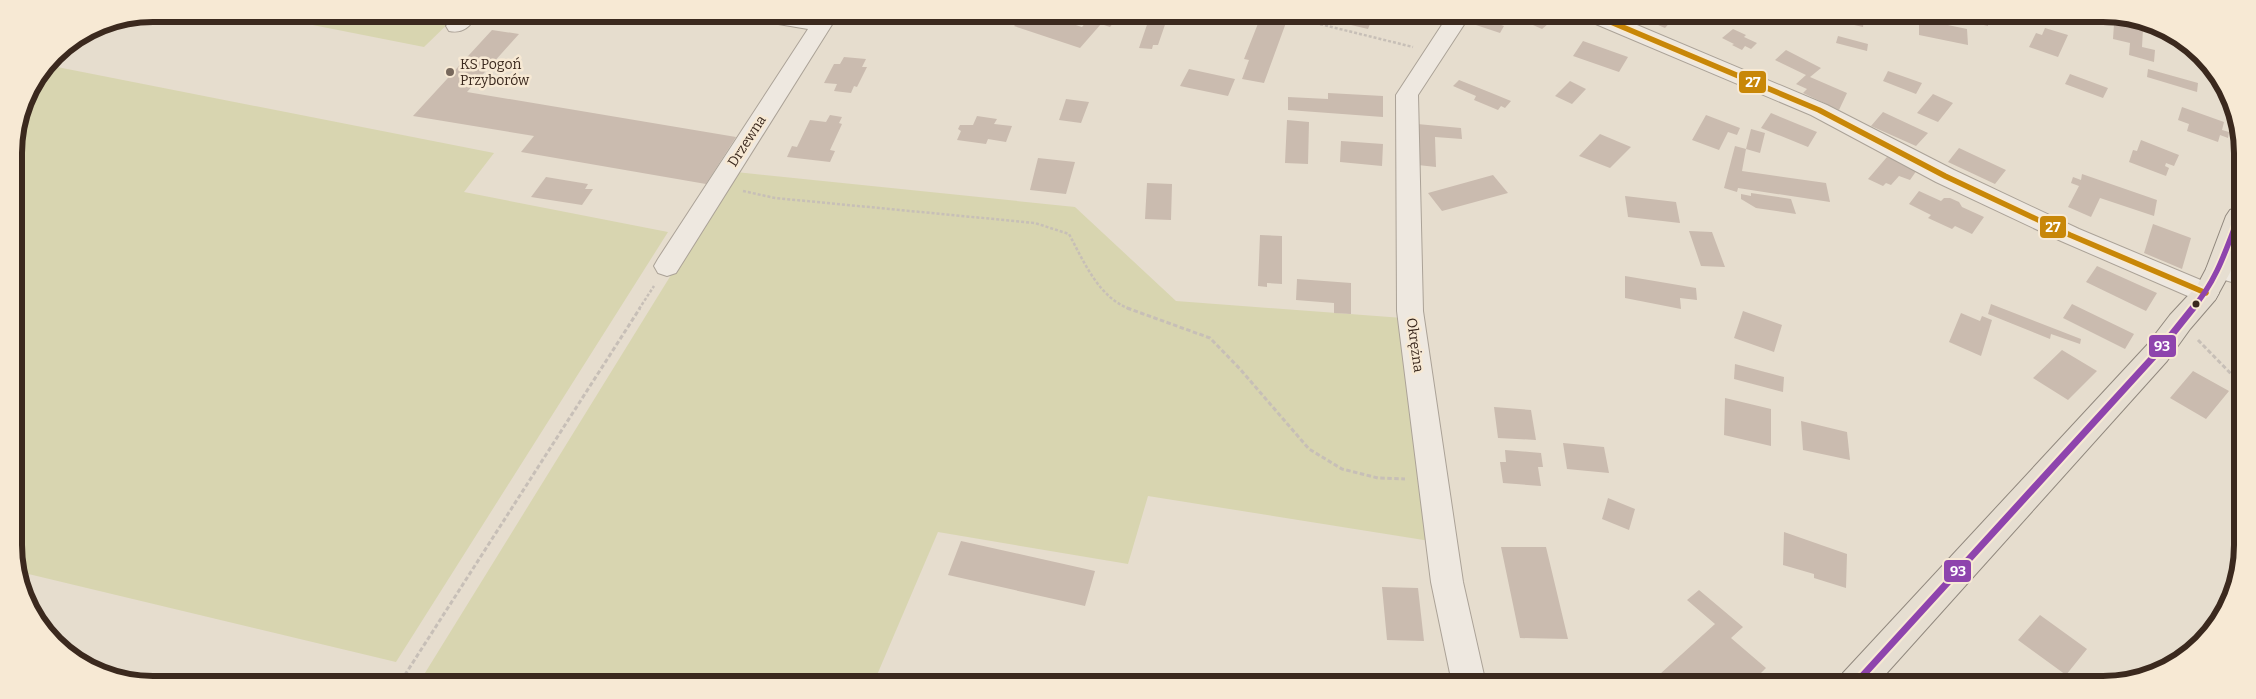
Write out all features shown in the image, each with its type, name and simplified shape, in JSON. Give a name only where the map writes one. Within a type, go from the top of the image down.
[{"type":"main road","points":[[1862,676],[2110,406],[2157,353],[2180,322],[2221,278],[2234,233]]},
{"type":"street","name":"Drzewna","points":[[667,266],[824,22]]},
{"type":"street","name":"Okrężna","points":[[1455,22],[1408,95],[1410,311],[1447,582],[1467,676]]},
{"type":"street","points":[[1611,22],[1819,110],[1945,176],[2061,231],[2221,278]]},
{"type":"path","points":[[1315,22],[1436,52]]},
{"type":"path","points":[[718,186],[775,198],[1035,223],[1069,234],[1092,277],[1118,305],[1210,338],[1240,369],[1309,448],[1342,469],[1378,478],[1433,481]]},
{"type":"path","points":[[403,676],[667,266]]},
{"type":"path","points":[[2180,322],[2234,377]]},
{"type":"shaded area","points":[[297,22],[450,22],[424,47]]},
{"type":"shaded area","points":[[56,67],[494,153],[464,192],[668,232],[396,662],[26,573],[22,546],[23,145],[27,119],[32,103]]},
{"type":"shaded area","points":[[736,172],[1075,207],[1176,301],[1403,318],[1430,541],[1148,496],[1128,564],[938,532],[877,676],[423,676]]},
{"type":"building","points":[[1018,22],[1067,22],[1082,27],[1086,22],[1114,22],[1110,27],[1101,24],[1080,48],[1014,26]]},
{"type":"building","points":[[1148,22],[1166,22],[1158,45],[1153,45],[1152,49],[1139,48]]},
{"type":"building","points":[[1259,22],[1286,22],[1264,83],[1242,79],[1249,60],[1244,59]]},
{"type":"building","points":[[1338,22],[1371,22],[1368,29]]},
{"type":"building","points":[[1475,22],[1493,22],[1504,26],[1500,33],[1473,24]]},
{"type":"building","points":[[1526,22],[1550,22],[1542,29]]},
{"type":"building","points":[[1651,22],[1670,22],[1665,28]]},
{"type":"building","points":[[1841,22],[1864,22],[1863,27]]},
{"type":"building","points":[[1919,22],[1933,22],[1967,29],[1968,45],[1919,35]]},
{"type":"building","points":[[1971,22],[1988,22],[1988,26]]},
{"type":"building","points":[[2114,24],[2143,29],[2142,47],[2155,50],[2154,62],[2129,55],[2130,43],[2113,39]]},
{"type":"building","points":[[2045,28],[2068,35],[2058,57],[2029,47],[2036,33],[2042,35]]},
{"type":"building","points":[[1733,29],[1757,43],[1751,49],[1745,46],[1742,50],[1732,45],[1734,44],[1722,38]]},
{"type":"building","points":[[492,30],[519,34],[467,92],[736,137],[706,184],[521,152],[534,136],[413,116]]},
{"type":"building","points":[[1838,36],[1868,44],[1867,51],[1836,43]]},
{"type":"building","points":[[1583,41],[1628,57],[1619,72],[1573,56]]},
{"type":"building","points":[[1786,50],[1821,68],[1810,77],[1847,93],[1839,110],[1803,93],[1807,89],[1796,84],[1806,75],[1775,60]]},
{"type":"building","points":[[844,57],[866,59],[862,67],[867,67],[857,87],[854,86],[851,93],[834,91],[837,84],[824,83],[834,64],[840,64]]},
{"type":"building","points":[[1189,69],[1235,79],[1228,96],[1180,86]]},
{"type":"building","points":[[2148,69],[2198,83],[2197,92],[2147,77]]},
{"type":"building","points":[[1888,71],[1922,83],[1916,94],[1883,81]]},
{"type":"building","points":[[2070,74],[2108,88],[2103,98],[2065,84]]},
{"type":"building","points":[[1459,80],[1511,101],[1505,108],[1501,106],[1498,110],[1474,100],[1476,96],[1453,86]]},
{"type":"building","points":[[1570,81],[1586,89],[1572,104],[1555,96]]},
{"type":"building","points":[[1328,93],[1383,96],[1383,117],[1288,110],[1288,97],[1328,99]]},
{"type":"building","points":[[1933,94],[1953,103],[1938,122],[1917,113]]},
{"type":"building","points":[[1066,99],[1089,102],[1081,123],[1059,120]]},
{"type":"building","points":[[2182,107],[2224,122],[2222,130],[2229,132],[2228,138],[2220,135],[2218,142],[2187,131],[2189,124],[2178,120]]},
{"type":"building","points":[[1883,112],[1928,133],[1916,146],[1871,126]]},
{"type":"building","points":[[1771,113],[1817,132],[1808,147],[1761,128]]},
{"type":"building","points":[[830,115],[842,117],[839,123],[842,124],[830,150],[835,151],[830,162],[787,157],[792,146],[797,147],[810,120],[826,122]]},
{"type":"building","points":[[1706,115],[1740,128],[1737,135],[1728,132],[1719,150],[1692,140]]},
{"type":"building","points":[[977,116],[997,119],[994,124],[1012,126],[1006,142],[988,139],[986,144],[957,140],[961,131],[958,129],[960,125],[973,125]]},
{"type":"building","points":[[1287,120],[1309,122],[1308,164],[1285,163]]},
{"type":"building","points":[[1417,124],[1461,128],[1462,139],[1435,137],[1436,167],[1418,165]]},
{"type":"building","points":[[1751,129],[1765,133],[1760,153],[1746,149]]},
{"type":"building","points":[[1600,134],[1631,147],[1610,168],[1579,156]]},
{"type":"building","points":[[2141,140],[2179,155],[2174,166],[2166,163],[2165,166],[2169,168],[2166,176],[2129,162],[2133,150],[2137,151]]},
{"type":"building","points":[[1341,141],[1383,144],[1382,166],[1340,162]]},
{"type":"building","points":[[1735,146],[1746,149],[1742,171],[1826,183],[1830,202],[1738,188],[1737,192],[1724,188]]},
{"type":"building","points":[[1959,148],[2006,170],[1995,184],[1948,162]]},
{"type":"building","points":[[1887,157],[1917,170],[1910,180],[1899,176],[1891,185],[1886,183],[1883,186],[1868,179]]},
{"type":"building","points":[[1038,158],[1075,162],[1066,194],[1030,190]]},
{"type":"building","points":[[2082,174],[2157,200],[2154,216],[2100,198],[2091,217],[2068,207],[2079,186],[2071,183],[2073,177],[2081,180]]},
{"type":"building","points":[[1493,175],[1508,193],[1442,211],[1428,193]]},
{"type":"building","points":[[546,177],[588,184],[585,189],[593,189],[582,205],[531,197]]},
{"type":"building","points":[[1147,183],[1172,184],[1171,220],[1145,219]]},
{"type":"building","points":[[1919,191],[1941,201],[1944,198],[1950,198],[1959,202],[1962,207],[1984,217],[1972,234],[1955,226],[1952,229],[1928,218],[1931,215],[1909,204]]},
{"type":"building","points":[[1751,193],[1791,199],[1796,214],[1756,208],[1741,199],[1741,194],[1751,196]]},
{"type":"building","points":[[1625,196],[1676,202],[1680,223],[1628,217]]},
{"type":"building","points":[[2153,224],[2191,238],[2182,269],[2144,253]]},
{"type":"building","points":[[1689,231],[1712,232],[1725,267],[1701,266]]},
{"type":"building","points":[[1260,235],[1282,236],[1282,284],[1267,283],[1267,287],[1258,286]]},
{"type":"building","points":[[2097,266],[2157,293],[2146,311],[2086,282]]},
{"type":"building","points":[[1625,276],[1696,288],[1697,300],[1680,298],[1681,309],[1625,298]]},
{"type":"building","points":[[1297,279],[1351,283],[1351,314],[1334,313],[1334,303],[1296,300]]},
{"type":"building","points":[[1991,304],[2081,339],[2080,344],[2051,334],[2050,339],[1988,314]]},
{"type":"building","points":[[2072,304],[2134,334],[2125,349],[2063,318]]},
{"type":"building","points":[[1743,311],[1782,325],[1774,352],[1734,338]]},
{"type":"building","points":[[1961,313],[1980,321],[1982,316],[1992,320],[1981,356],[1949,342]]},
{"type":"building","points":[[2062,350],[2097,371],[2068,400],[2033,378]]},
{"type":"building","points":[[1735,364],[1784,377],[1783,392],[1734,379]]},
{"type":"building","points":[[2193,371],[2229,391],[2206,419],[2170,398]]},
{"type":"building","points":[[1725,398],[1771,409],[1771,446],[1724,435]]},
{"type":"building","points":[[1494,407],[1531,410],[1536,440],[1498,438]]},
{"type":"building","points":[[1801,421],[1847,432],[1850,460],[1803,450]]},
{"type":"building","points":[[1563,443],[1604,447],[1609,473],[1567,469]]},
{"type":"building","points":[[1505,450],[1541,453],[1543,467],[1538,467],[1541,486],[1503,483],[1500,462],[1506,462]]},
{"type":"building","points":[[1608,498],[1635,509],[1629,530],[1602,519]]},
{"type":"building","points":[[1784,532],[1847,554],[1846,588],[1814,578],[1814,574],[1783,565]]},
{"type":"building","points":[[961,541],[1095,571],[1085,606],[948,575]]},
{"type":"building","points":[[1501,547],[1546,547],[1568,639],[1520,638]]},
{"type":"building","points":[[1382,587],[1418,588],[1424,641],[1387,640]]},
{"type":"building","points":[[1699,590],[1743,627],[1731,638],[1766,668],[1758,676],[1662,676],[1660,674],[1715,624],[1687,600]]},
{"type":"building","points":[[2040,615],[2087,649],[2066,675],[2018,640]]},
{"type":"transit line","name":"27","points":[[1611,22],[1819,110],[1945,176],[2070,235],[2206,293]]},
{"type":"transit line","name":"93","points":[[1862,676],[2157,353],[2180,322],[2206,293],[2219,269],[2234,229]]},
{"type":"place","name":"KS Pogoń Przyborów","points":[[450,72]]}]
